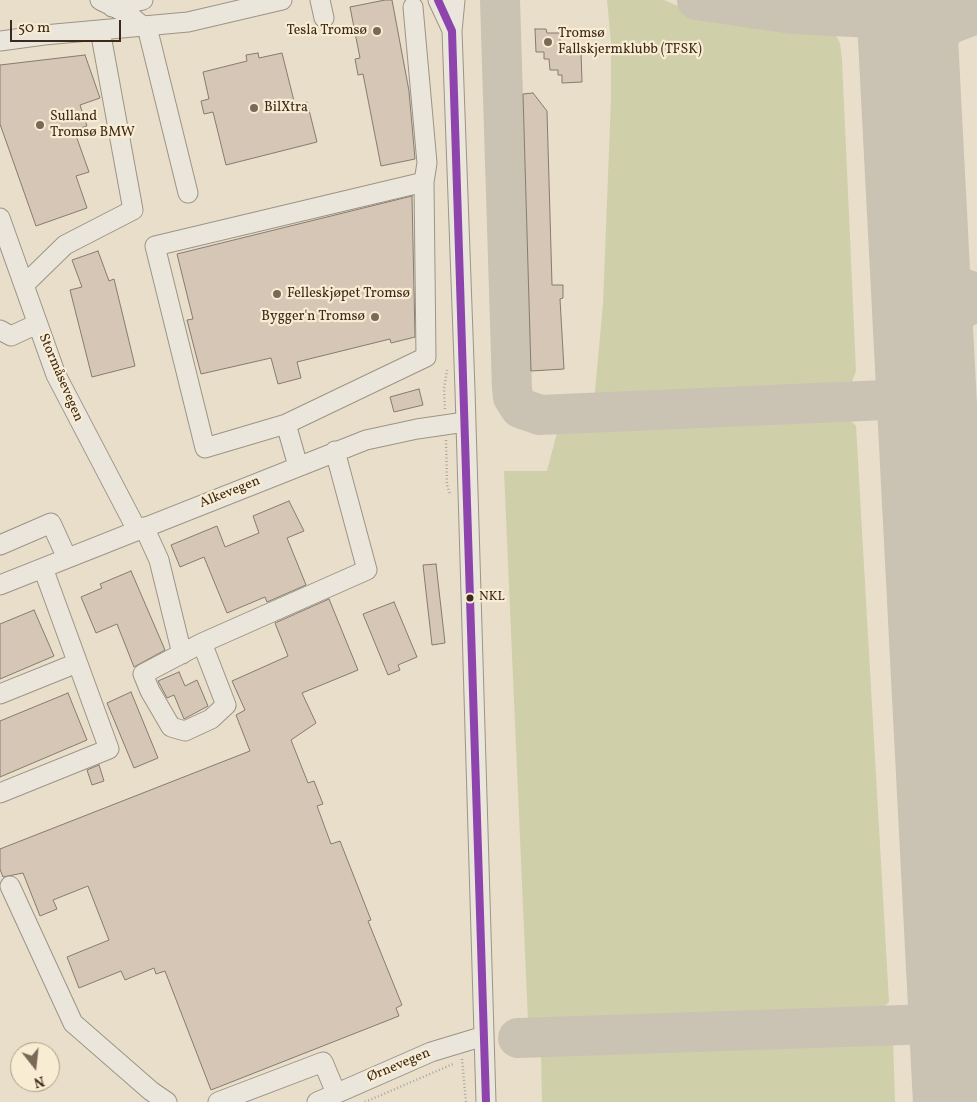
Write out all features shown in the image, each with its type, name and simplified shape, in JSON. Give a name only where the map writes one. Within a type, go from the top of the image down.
[{"type":"street","points":[[106,3],[143,0]]},
{"type":"street","points":[[0,41],[44,35],[188,22],[282,0]]},
{"type":"street","points":[[438,0],[452,31]]},
{"type":"street","points":[[455,0],[452,31],[486,1102]]},
{"type":"street","points":[[106,3],[128,14],[146,27],[188,193]]},
{"type":"street","points":[[413,7],[427,163],[424,182],[426,357],[286,424],[205,448],[155,246],[424,182]]},
{"type":"street","points":[[24,285],[65,245],[133,210],[100,30]]},
{"type":"street","name":"Stormåsevegen","points":[[0,218],[66,398],[159,560],[182,654]]},
{"type":"street","points":[[0,330],[11,336],[38,324]]},
{"type":"street","name":"Alkevegen","points":[[0,585],[335,451],[390,434],[465,422]]},
{"type":"street","points":[[286,424],[298,466]]},
{"type":"street","points":[[202,643],[226,705],[212,719],[185,731],[171,728],[150,690],[144,674],[202,643],[367,570],[335,451]]},
{"type":"street","points":[[0,545],[51,523],[67,558]]},
{"type":"street","points":[[0,794],[109,749],[43,568]]},
{"type":"street","points":[[0,694],[77,663]]},
{"type":"street","points":[[10,886],[73,1023],[151,1091],[167,1102]]},
{"type":"street","name":"Ørnevegen","points":[[317,1102],[431,1052],[484,1036]]},
{"type":"street","points":[[218,1102],[323,1062],[336,1093]]},
{"type":"path","points":[[445,408],[444,378],[449,364]]},
{"type":"path","points":[[446,438],[447,485],[452,497]]},
{"type":"path","points":[[465,1042],[462,1062],[466,1102]]},
{"type":"path","points":[[365,1102],[462,1062]]},
{"type":"green space","points":[[607,0],[664,0],[692,12],[724,19],[824,29],[835,34],[840,43],[842,60],[856,371],[851,384],[838,392],[594,402],[603,304],[611,99],[611,43]]},
{"type":"green space","points":[[846,416],[856,426],[889,1002],[875,1014],[528,1021],[504,471],[547,471],[558,429]]},
{"type":"green space","points":[[893,1040],[895,1102],[542,1102],[541,1054]]},
{"type":"building","points":[[392,0],[409,91],[415,159],[381,166],[363,74],[358,75],[355,59],[360,58],[350,7]]},
{"type":"building","points":[[535,29],[546,29],[547,33],[560,33],[560,53],[581,52],[582,82],[562,83],[562,75],[558,75],[558,70],[550,70],[549,59],[544,59],[544,52],[536,52]]},
{"type":"building","points":[[258,53],[259,58],[282,53],[295,105],[307,102],[317,142],[226,165],[213,112],[204,114],[201,101],[209,99],[203,72],[247,61],[246,55]]},
{"type":"building","points":[[85,55],[100,98],[80,105],[87,126],[74,130],[89,172],[76,176],[87,208],[36,226],[0,124],[0,65]]},
{"type":"building","points":[[533,93],[547,111],[552,285],[563,285],[563,298],[560,299],[564,369],[531,371],[523,94]]},
{"type":"building","points":[[412,196],[415,337],[391,343],[390,339],[297,362],[301,378],[278,384],[271,358],[201,374],[187,320],[193,319],[177,254]]},
{"type":"building","points":[[98,251],[109,281],[114,279],[135,366],[92,377],[70,290],[82,287],[72,260]]},
{"type":"building","points":[[419,389],[423,405],[394,412],[390,397]]},
{"type":"building","points":[[289,501],[304,531],[287,538],[306,585],[267,602],[265,597],[227,613],[204,557],[180,567],[171,545],[217,526],[225,547],[259,533],[253,516]]},
{"type":"building","points":[[436,564],[445,643],[432,645],[423,565]]},
{"type":"building","points":[[131,571],[165,650],[134,667],[117,624],[96,633],[81,597],[102,588],[100,584]]},
{"type":"building","points":[[329,599],[358,670],[302,693],[316,723],[291,740],[308,783],[314,781],[323,804],[317,806],[331,844],[340,841],[371,920],[368,921],[402,1005],[396,1008],[399,1016],[211,1090],[165,971],[156,974],[154,968],[125,980],[121,971],[79,988],[67,957],[109,940],[88,886],[53,900],[57,909],[40,916],[23,873],[3,877],[0,869],[0,849],[250,751],[236,715],[245,710],[232,681],[288,656],[275,623]]},
{"type":"building","points":[[394,602],[417,657],[398,665],[400,670],[388,675],[363,614]]},
{"type":"building","points":[[34,610],[54,656],[0,679],[0,624]]},
{"type":"building","points":[[179,672],[185,686],[197,680],[208,706],[184,719],[174,695],[167,698],[158,681]]},
{"type":"building","points":[[131,692],[158,758],[134,768],[107,703]]},
{"type":"building","points":[[68,693],[87,740],[0,777],[0,721]]},
{"type":"building","points":[[99,765],[104,781],[92,785],[87,770]]},
{"type":"taxiway","points":[[500,0],[512,388],[513,397],[520,408],[540,415],[886,400],[908,408],[918,416],[929,441]]},
{"type":"taxiway","points":[[697,0],[792,14],[874,18],[887,23],[897,32],[910,61]]},
{"type":"taxiway","points":[[911,87],[919,60],[931,41],[950,24],[977,14]]},
{"type":"taxiway","points":[[918,228],[925,249],[936,268],[962,288],[977,293]]},
{"type":"taxiway","points":[[925,372],[931,352],[943,325],[955,313],[977,301]]},
{"type":"taxiway","points":[[933,1024],[949,1012],[957,999]]},
{"type":"taxiway","points":[[518,1038],[933,1024],[945,1030],[960,1052]]},
{"type":"taxiway","points":[[961,1063],[970,1090],[977,1100]]},
{"type":"runway","points":[[906,0],[963,1102]]},
{"type":"transit line","points":[[438,0],[452,31],[486,1102]]},
{"type":"place","name":"Tesla Tromsø","points":[[377,31]]},
{"type":"place","name":"Tromsø Fallskjermklubb (TFSK)","points":[[548,42]]},
{"type":"place","name":"BilXtra","points":[[254,108]]},
{"type":"place","name":"Sulland Tromsø BMW","points":[[40,125]]},
{"type":"place","name":"Felleskjøpet Tromsø","points":[[277,294]]},
{"type":"place","name":"Bygger'n Tromsø","points":[[375,317]]},
{"type":"place","name":"NKL","points":[[470,598]]}]
